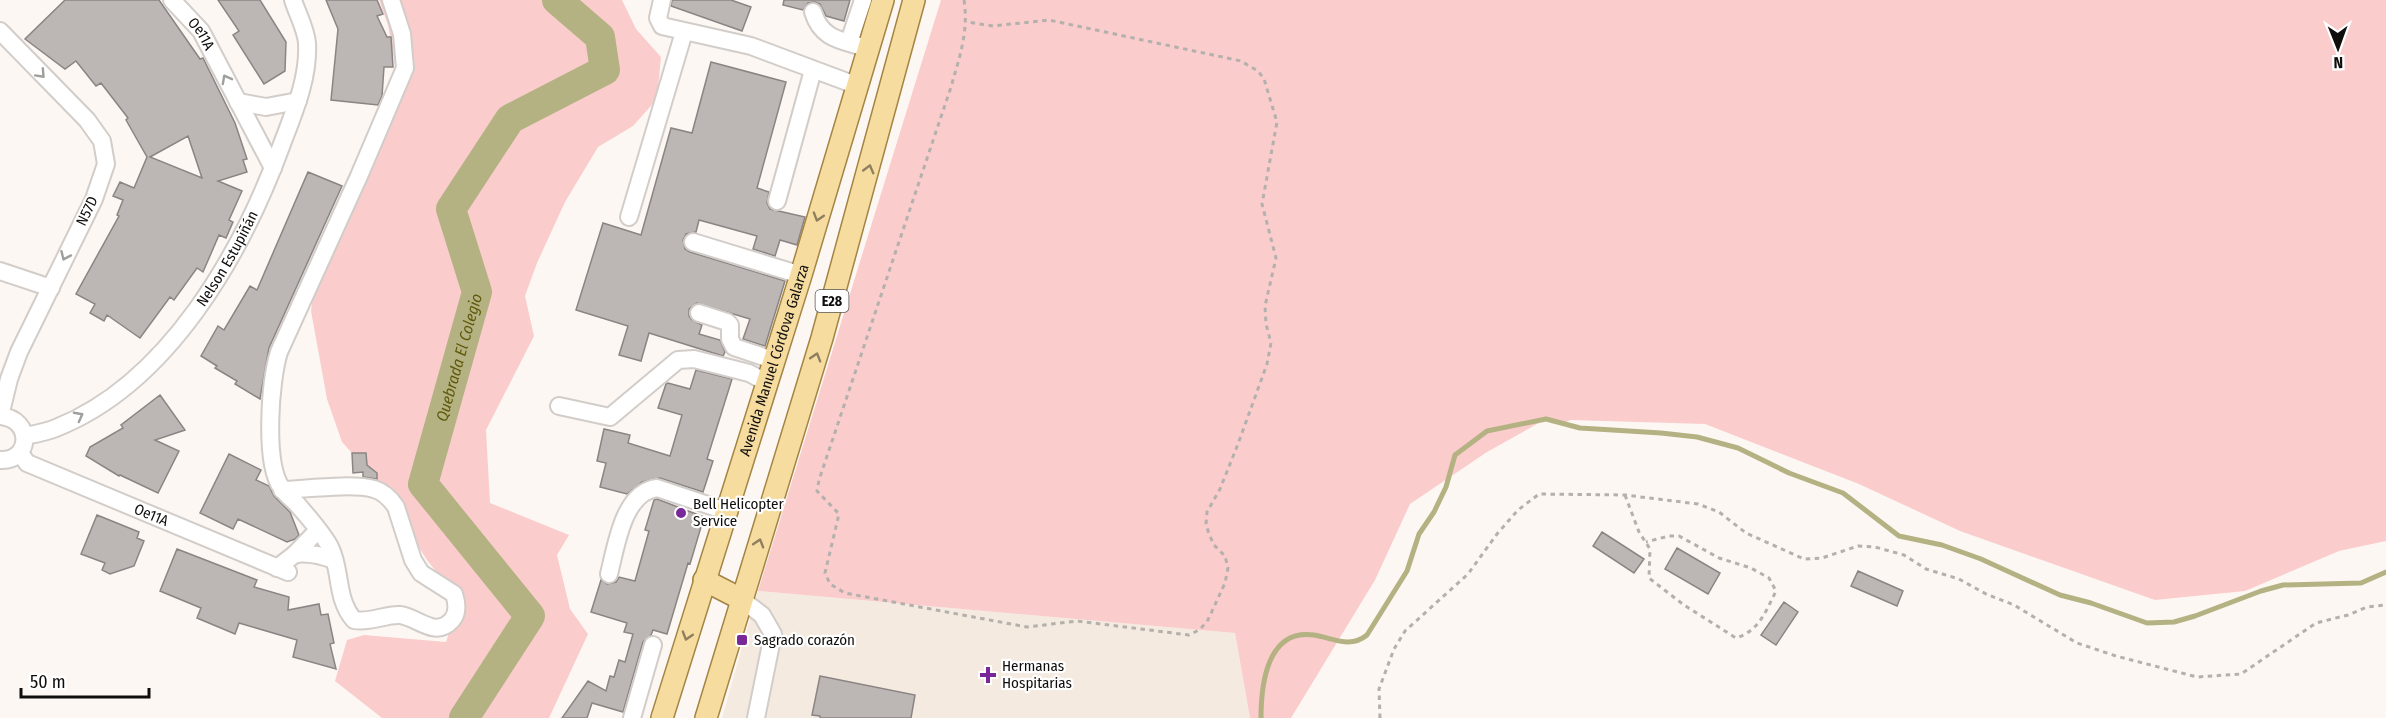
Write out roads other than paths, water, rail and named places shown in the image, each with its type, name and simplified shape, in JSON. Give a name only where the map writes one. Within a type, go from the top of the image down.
[{"type":"main road","name":"Avenida Manuel Córdova Galarza","points":[[662,718],[858,86],[859,45],[883,0]]},
{"type":"main road","name":"E28","points":[[706,718],[822,338],[914,0]]},
{"type":"main road","points":[[704,580],[741,599]]},
{"type":"street","name":"Oe11A","points":[[172,0],[201,31],[273,168]]},
{"type":"street","name":"Nelson Estupiñán","points":[[25,436],[56,428],[96,407],[134,380],[195,312],[226,266],[273,168],[305,78],[307,41],[293,0]]},
{"type":"street","points":[[282,490],[364,487],[382,492],[396,507],[413,560],[421,573],[454,594],[457,607],[450,623],[439,628],[428,627],[403,615],[364,622],[354,620],[345,610],[329,546],[318,530],[282,490],[274,477],[272,461],[273,371],[284,340],[405,68],[402,34],[391,0]]},
{"type":"street","points":[[662,0],[658,18],[662,26],[751,46],[858,86]]},
{"type":"street","points":[[813,12],[817,25],[824,34],[859,45],[863,0]]},
{"type":"street","name":"N57D","points":[[0,32],[87,120],[102,141],[106,164],[94,199],[19,352],[9,379],[0,416]]},
{"type":"street","points":[[629,217],[684,32]]},
{"type":"street","points":[[777,201],[813,70]]},
{"type":"street","points":[[238,102],[266,107],[298,101]]},
{"type":"street","points":[[693,242],[801,275]]},
{"type":"street","points":[[0,271],[51,288]]},
{"type":"street","points":[[699,313],[727,322],[730,325],[730,339],[734,347],[773,360]]},
{"type":"street","points":[[559,406],[610,417],[678,360],[686,359],[749,373],[766,382]]},
{"type":"street","points":[[0,416],[16,421],[25,436],[20,453],[13,459],[0,460]]},
{"type":"street","name":"Oe11A","points":[[20,453],[27,463],[282,570],[295,554]]},
{"type":"street","points":[[609,574],[625,513],[648,490],[657,488],[726,511]]},
{"type":"street","points":[[295,554],[318,530]]},
{"type":"street","points":[[295,554],[321,555],[334,560]]},
{"type":"street","points":[[741,599],[762,615],[773,634],[756,718]]},
{"type":"street","points":[[632,718],[653,645]]},
{"type":"waterway","name":"Quebrada El Colegio","points":[[464,718],[530,616],[423,484],[477,292],[451,209],[510,119],[605,70],[600,37],[557,0]]},
{"type":"waterway","points":[[1261,718],[1265,675],[1277,649],[1286,640],[1298,635],[1314,635],[1348,642],[1367,635],[1407,571],[1419,534],[1434,512],[1446,487],[1455,455],[1487,431],[1546,419],[1580,428],[1697,437],[1738,448],[1789,473],[1843,493],[1899,536],[1942,545],[1981,559],[2060,595],[2091,603],[2147,623],[2174,622],[2283,585],[2361,583],[2386,572]]},
{"type":"place","name":"Bell Helicopter Service","points":[[681,513]]},
{"type":"place","name":"Sagrado corazón","points":[[742,640]]},
{"type":"place","name":"Hermanas Hospitarias","points":[[988,675]]}]
